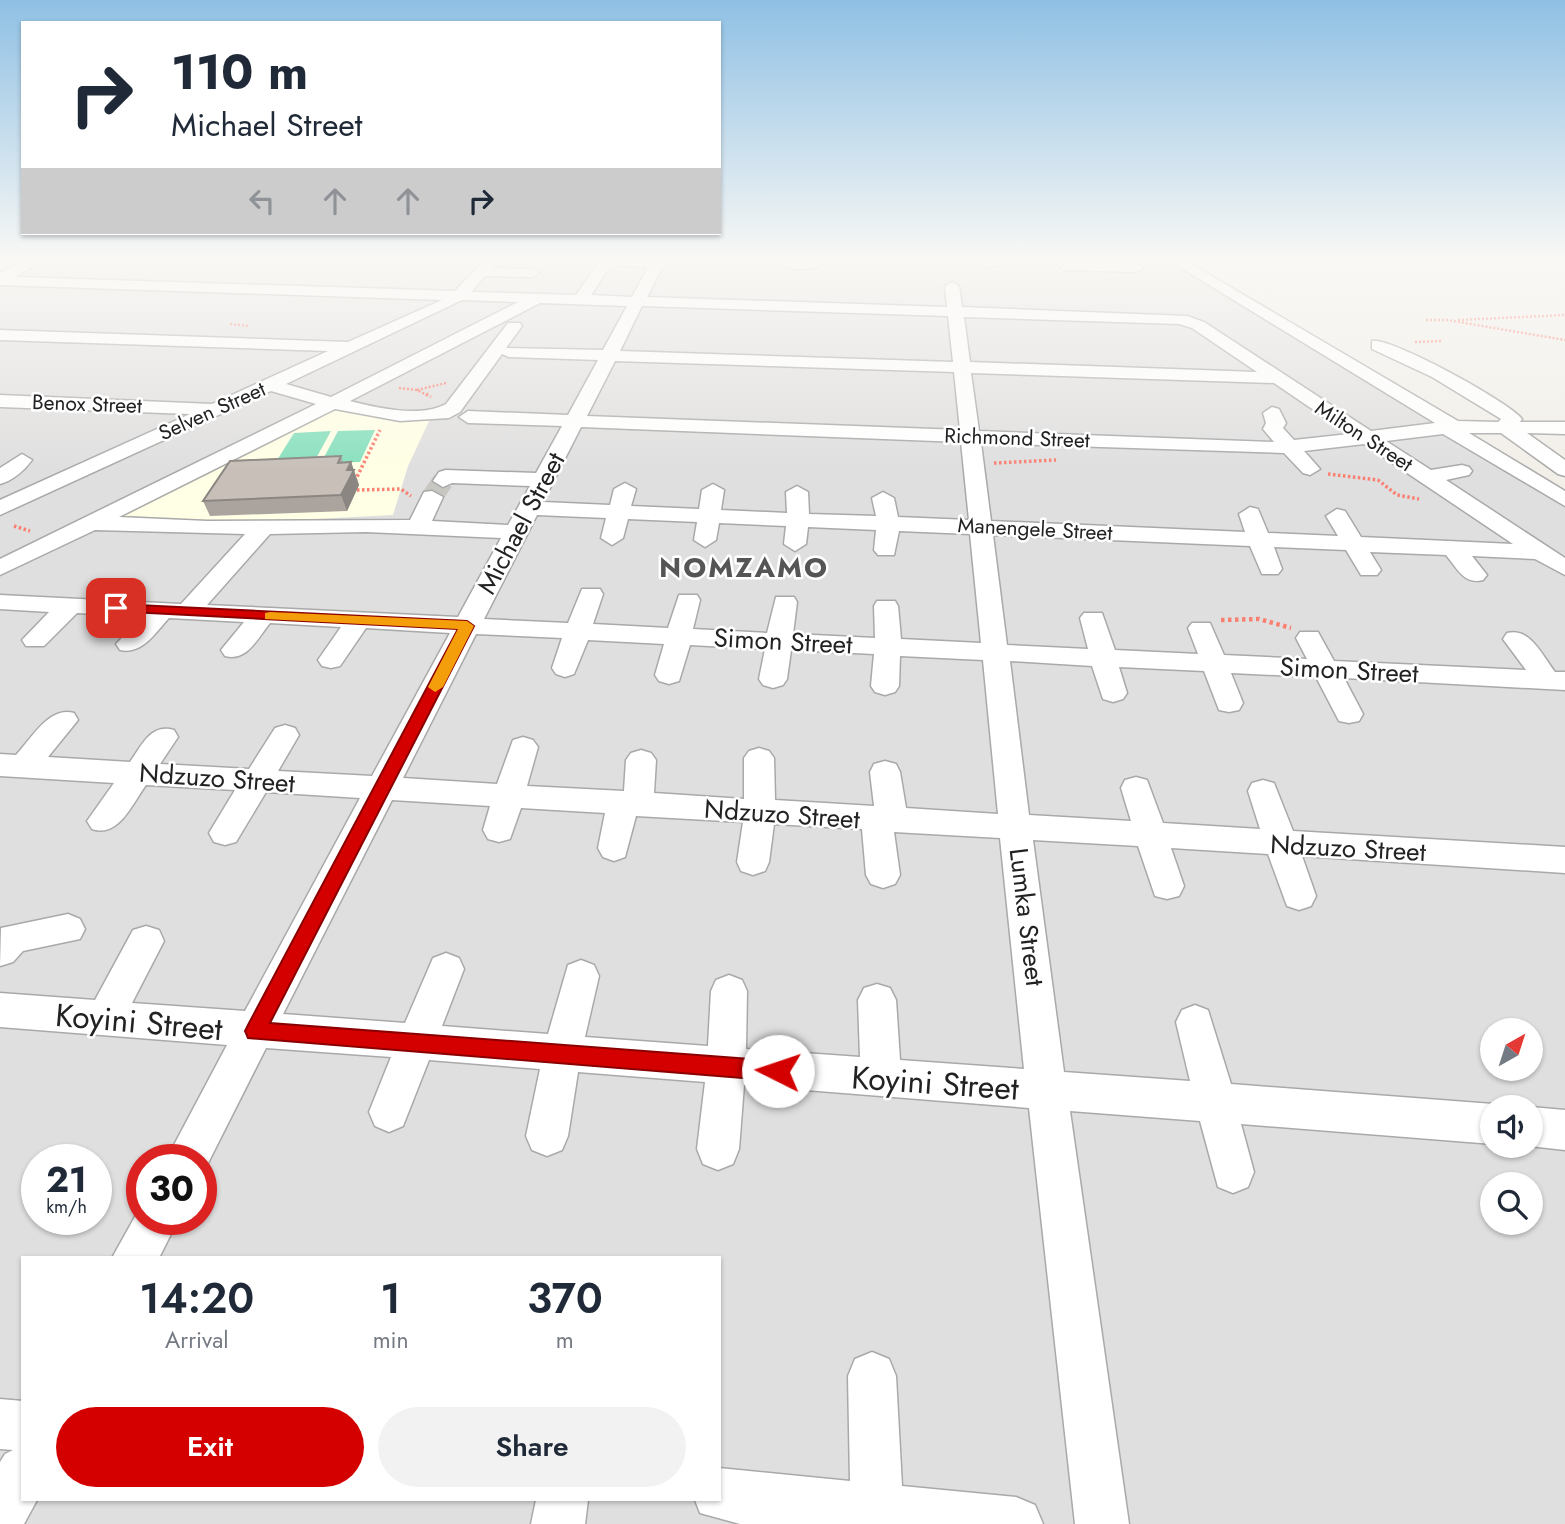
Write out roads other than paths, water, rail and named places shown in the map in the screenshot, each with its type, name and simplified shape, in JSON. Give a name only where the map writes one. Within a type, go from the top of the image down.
[{"type":"street","points":[[45,350],[77,329]]},
{"type":"street","points":[[107,352],[141,329]]},
{"type":"street","points":[[172,355],[207,329]]},
{"type":"street","points":[[237,356],[268,329]]},
{"type":"street","name":"Selven Street","points":[[0,508],[390,329]]},
{"type":"street","points":[[0,568],[481,329]]},
{"type":"street","points":[[460,413],[515,329]]},
{"type":"street","name":"Michael Street","points":[[195,1144],[622,329]]},
{"type":"street","name":"Lumka Street","points":[[956,329],[1102,1524]]},
{"type":"street","name":"Milton Street","points":[[1204,329],[1565,568]]},
{"type":"street","points":[[1289,329],[1565,500]]},
{"type":"street","points":[[317,346],[331,331]]},
{"type":"street","points":[[0,335],[353,347]]},
{"type":"street","points":[[1231,347],[1262,343]]},
{"type":"street","points":[[1378,345],[1438,373],[1505,412],[1512,419],[1504,426],[1565,470]]},
{"type":"street","points":[[444,348],[503,351],[540,346],[609,355],[681,356],[750,352],[887,366],[1037,370],[1106,371],[1172,367],[1274,376],[1301,370]]},
{"type":"street","points":[[526,369],[540,346]]},
{"type":"street","points":[[1172,367],[1185,391]]},
{"type":"street","points":[[0,420],[61,383]]},
{"type":"street","name":"Richmond Street","points":[[270,385],[331,404],[393,412],[435,415],[460,413],[574,422],[731,429],[887,433],[970,449],[1047,430],[1129,437],[1215,452],[1287,448],[1450,427],[1565,428]]},
{"type":"street","points":[[173,408],[195,387]]},
{"type":"street","points":[[84,424],[125,388]]},
{"type":"street","points":[[1318,405],[1348,398]]},
{"type":"street","name":"Benox Street","points":[[0,401],[216,409]]},
{"type":"street","points":[[887,412],[888,454]]},
{"type":"street","points":[[1272,413],[1276,423],[1271,427],[1287,448],[1310,469]]},
{"type":"street","points":[[1204,425],[1215,452]]},
{"type":"street","points":[[1047,430],[1056,460]]},
{"type":"street","points":[[1129,437],[1139,464]]},
{"type":"street","points":[[0,478],[22,460]]},
{"type":"street","points":[[1427,477],[1462,471]]},
{"type":"street","points":[[89,523],[207,528],[265,526],[544,480]]},
{"type":"street","points":[[0,485],[51,484],[88,493]]},
{"type":"street","points":[[612,538],[625,489]]},
{"type":"street","points":[[705,540],[711,516],[713,490]]},
{"type":"street","points":[[795,544],[797,492]]},
{"type":"street","points":[[1419,499],[1455,495]]},
{"type":"street","name":"Manengele Street","points":[[433,498],[522,520],[618,512],[1072,531],[1160,527],[1261,539],[1541,552]]},
{"type":"street","points":[[883,498],[888,523],[886,550]]},
{"type":"street","points":[[1065,509],[1077,554]]},
{"type":"street","points":[[1250,514],[1270,569]]},
{"type":"street","points":[[1337,516],[1369,570]]},
{"type":"street","points":[[129,644],[174,611],[265,526]]},
{"type":"street","points":[[1160,527],[1168,560]]},
{"type":"street","points":[[1453,548],[1475,575]]},
{"type":"street","points":[[565,668],[591,594]]},
{"type":"street","points":[[669,675],[688,600]]},
{"type":"street","name":"Simon Street","points":[[0,602],[1556,680]]},
{"type":"street","points":[[773,679],[785,602]]},
{"type":"street","points":[[35,640],[70,606]]},
{"type":"street","points":[[885,686],[888,646],[886,606]]},
{"type":"street","points":[[234,650],[263,616]]},
{"type":"street","points":[[1093,618],[1113,693]]},
{"type":"street","points":[[331,660],[359,620]]},
{"type":"street","points":[[1201,628],[1229,703]]},
{"type":"street","points":[[1309,638],[1349,714]]},
{"type":"street","points":[[1516,639],[1556,680]]},
{"type":"street","points":[[12,765],[64,720]]},
{"type":"street","points":[[225,833],[285,735]]},
{"type":"street","points":[[103,821],[164,737]]},
{"type":"street","points":[[499,830],[523,747]]},
{"type":"street","points":[[753,862],[760,812],[758,758]]},
{"type":"street","points":[[614,848],[631,804],[640,760]]},
{"type":"street","name":"Ndzuzo Street","points":[[12,765],[1565,860]]},
{"type":"street","points":[[883,875],[886,772]]},
{"type":"street","points":[[1136,788],[1167,886]]},
{"type":"street","points":[[1262,791],[1300,897]]},
{"type":"street","points":[[0,951],[13,938],[68,929]]},
{"type":"street","points":[[105,1018],[146,941]]},
{"type":"street","points":[[389,1112],[446,969]]},
{"type":"street","points":[[547,1136],[562,1054],[581,976]]},
{"type":"street","points":[[718,1149],[726,1067],[729,991]]},
{"type":"street","points":[[877,1000],[881,1079]]},
{"type":"street","name":"Koyini Street","points":[[0,1010],[1480,1124]]},
{"type":"street","points":[[1195,1022],[1233,1172]]},
{"type":"street","points":[[1543,1128],[1565,1130]]},
{"type":"street","points":[[136,1256],[148,1235]]},
{"type":"street","points":[[872,1376],[877,1510]]},
{"type":"street","points":[[0,1424],[21,1426]]},
{"type":"street","points":[[0,1515],[21,1476]]},
{"type":"street","points":[[558,1524],[562,1501]]},
{"type":"street","points":[[751,1506],[877,1510],[1016,1524]]},
{"type":"tunnel","points":[[432,497],[443,481]]},
{"type":"district","name":"NOMZAMO","points":[[744,567]]}]
